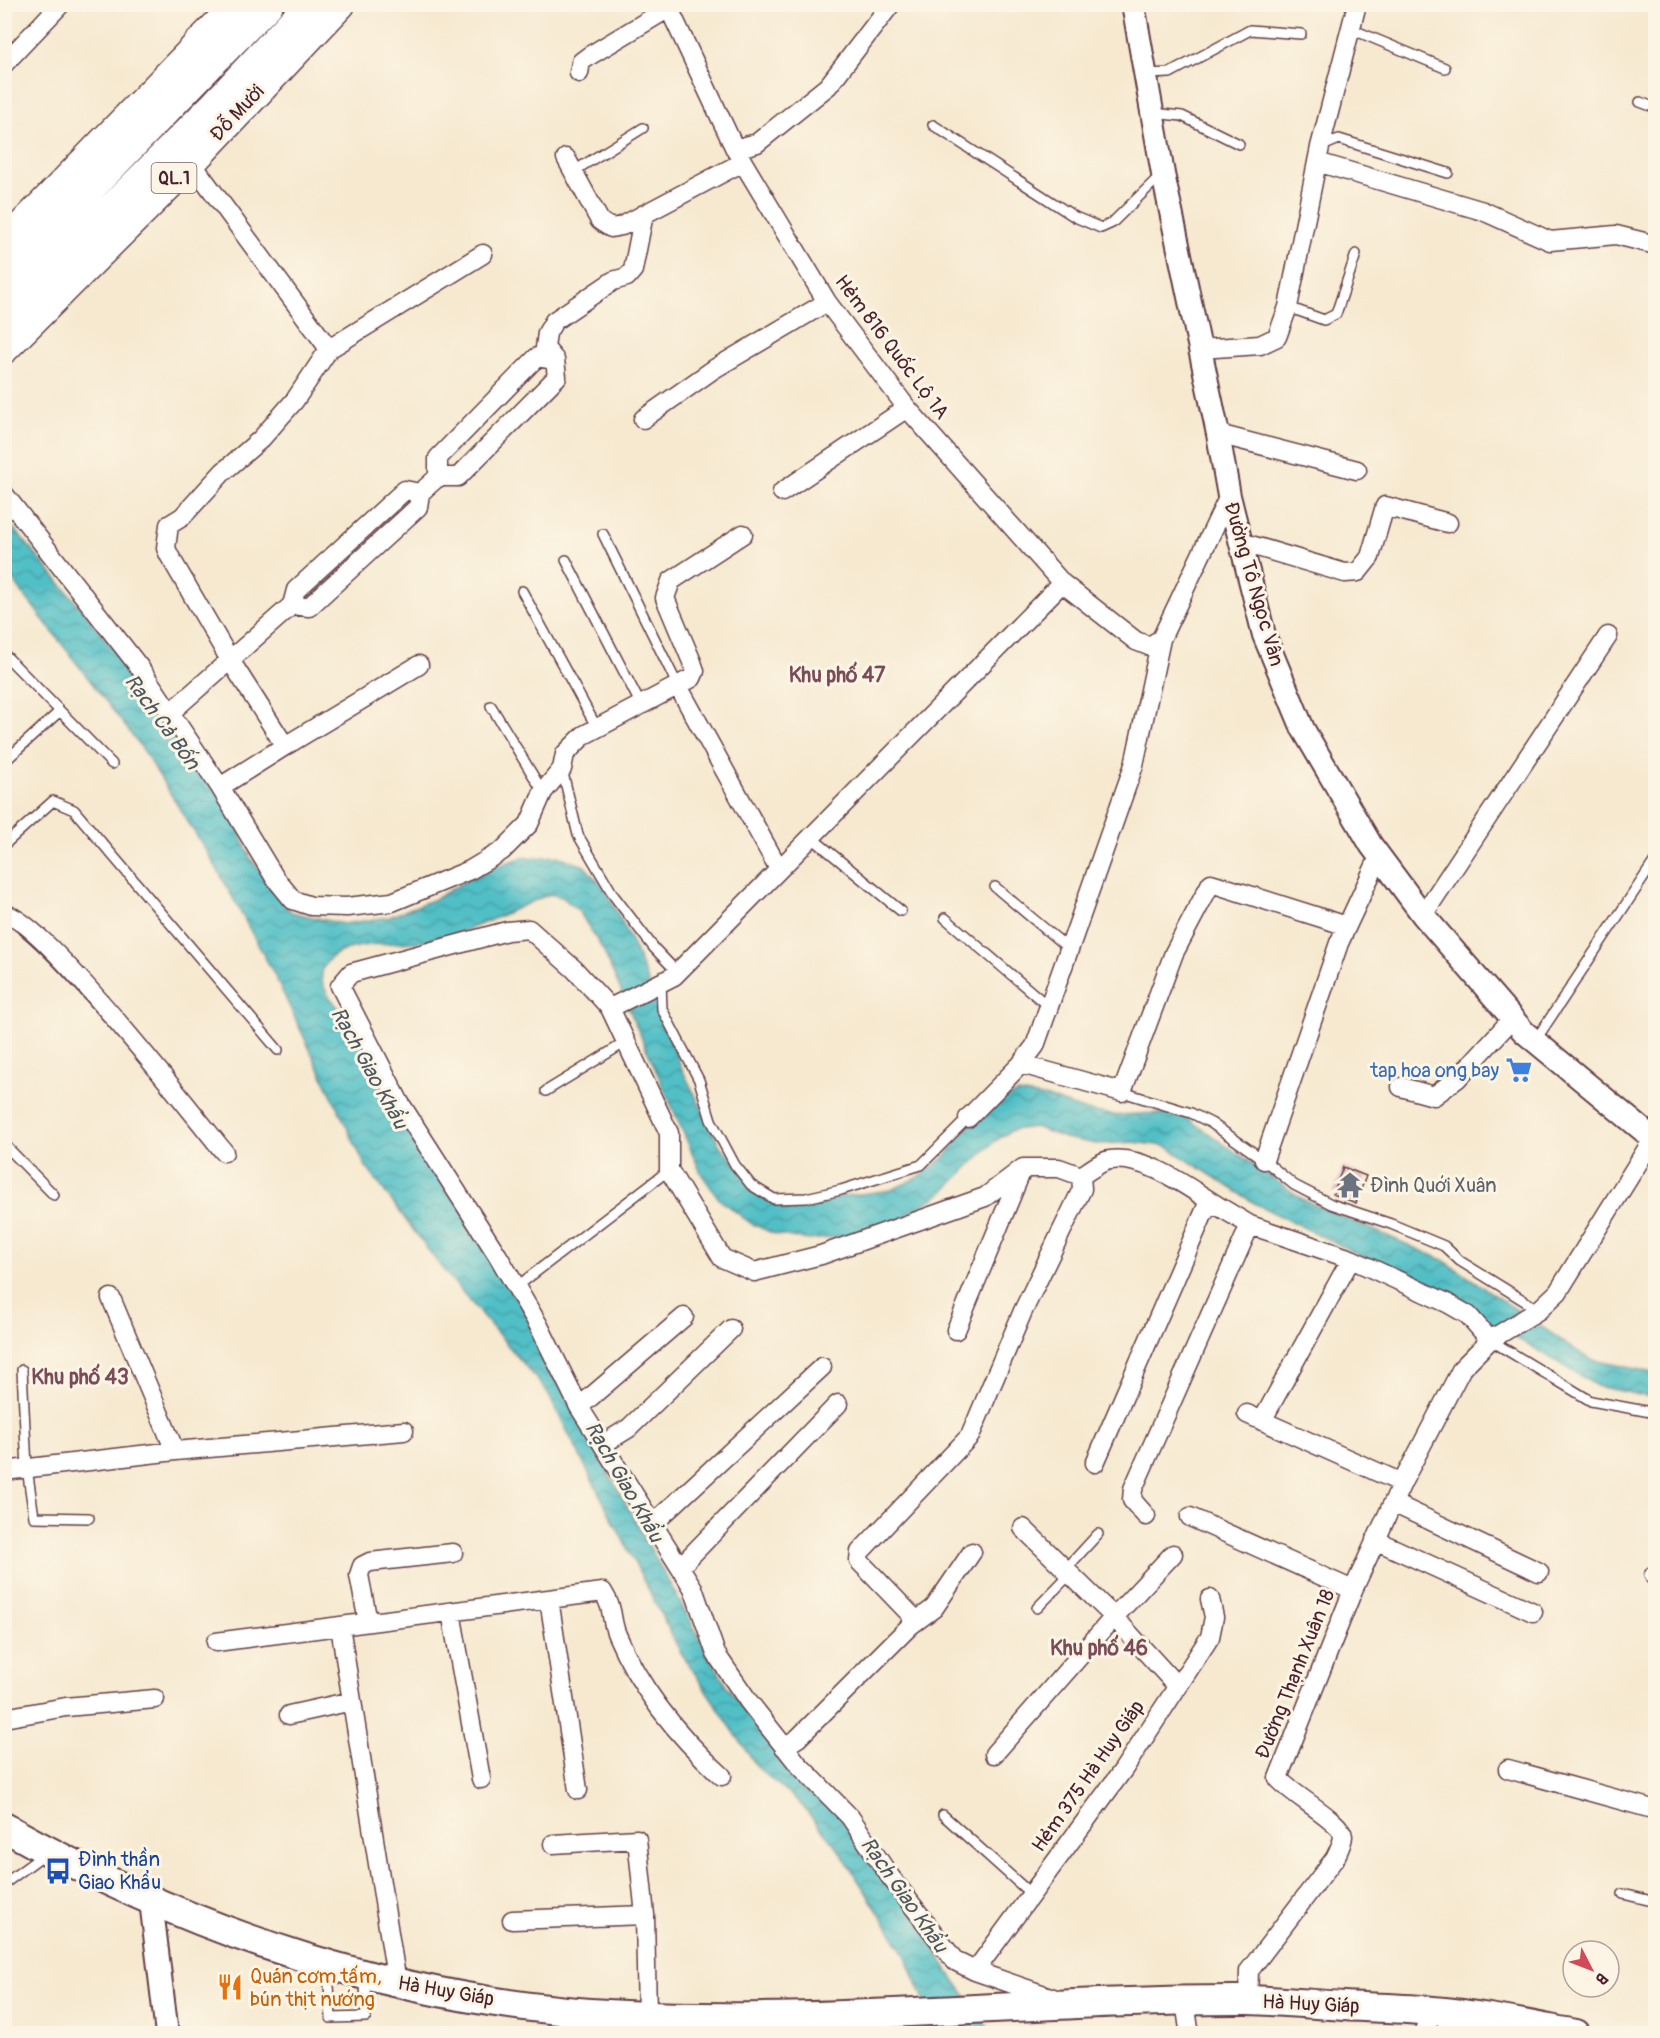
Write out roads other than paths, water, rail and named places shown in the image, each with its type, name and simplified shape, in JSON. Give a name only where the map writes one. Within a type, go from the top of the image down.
[{"type":"highway","points":[[4,244],[238,4]]},
{"type":"highway","name":"QL.1","points":[[4,277],[268,4]]},
{"type":"highway","name":"Đỗ Mười","points":[[4,317],[215,105],[310,4]]},
{"type":"highway","name":"Đỗ Mười","points":[[4,348],[191,162],[340,4]]},
{"type":"main road","name":"Hà Huy Giáp","points":[[4,1827],[151,1901],[328,1966],[397,1983],[493,2001],[576,2022],[647,2015],[749,2028],[918,2010],[1248,2000],[1428,2022],[1576,2034]]},
{"type":"street","points":[[4,64],[61,4]]},
{"type":"street","points":[[570,164],[600,221],[611,228],[622,226],[758,143],[828,86],[891,4]]},
{"type":"street","name":"Đường Tô Ngọc Vân","points":[[1132,4],[1163,174],[1229,496],[1264,635],[1280,679],[1303,729],[1371,845],[1423,915],[1512,1019],[1535,1041],[1654,1140]]},
{"type":"street","points":[[1200,349],[1260,345],[1276,337],[1288,307],[1318,154],[1357,4]]},
{"type":"street","points":[[579,73],[581,62],[668,6]]},
{"type":"street","name":"Hẻm 816 Quốc Lộ 1A","points":[[668,6],[739,155],[827,302],[908,408],[1062,583],[1136,641],[1149,646],[1161,639]]},
{"type":"street","points":[[1318,154],[1483,211],[1550,241],[1616,236],[1656,245]]},
{"type":"street","points":[[191,162],[329,350]]},
{"type":"street","points":[[171,712],[292,605],[309,607],[418,507],[420,493],[438,477],[458,477],[557,376],[555,360],[545,348],[547,333],[554,321],[613,281],[627,277],[633,270],[644,214]]},
{"type":"street","points":[[285,746],[230,660],[166,548],[169,525],[182,518],[223,472],[261,439],[296,400],[329,350],[483,254]]},
{"type":"street","points":[[643,419],[714,369],[827,302]]},
{"type":"street","points":[[438,477],[438,458],[537,357],[555,360]]},
{"type":"street","points":[[782,492],[908,408]]},
{"type":"street","points":[[1218,434],[1358,470]]},
{"type":"street","points":[[4,494],[107,623],[171,712],[275,878],[292,900],[311,906],[347,907],[392,902],[470,870],[502,851],[528,824],[543,792],[562,769],[565,754],[584,735],[692,678],[695,671],[665,598],[671,581],[743,534]]},
{"type":"street","points":[[968,1118],[1022,1064],[1035,1046],[1134,765],[1161,639],[1229,496]]},
{"type":"street","points":[[1241,542],[1346,573],[1358,572],[1370,557],[1385,506],[1448,523]]},
{"type":"street","points":[[613,1007],[661,983],[677,972],[1062,583]]},
{"type":"street","points":[[1423,915],[1608,636]]},
{"type":"street","points":[[220,787],[419,665]]},
{"type":"street","points":[[678,686],[779,868]]},
{"type":"street","points":[[1264,1160],[1339,943],[1380,855]]},
{"type":"street","points":[[1022,1064],[1122,1092],[1174,953],[1210,883],[1347,926]]},
{"type":"street","points":[[4,914],[11,914],[42,938],[154,1065],[224,1152]]},
{"type":"street","points":[[1058,2005],[975,1971],[955,1960],[889,1875],[850,1817],[784,1747],[748,1702],[716,1654],[693,1588],[579,1407],[538,1324],[400,1103],[340,986],[351,974],[507,931],[529,929],[613,1007],[626,1042],[669,1133],[669,1170],[722,1258],[754,1272],[821,1255],[985,1197],[1023,1168],[1059,1168],[1081,1176],[1109,1160],[1133,1163],[1167,1173],[1250,1225],[1352,1259],[1468,1315],[1495,1337]]},
{"type":"street","points":[[1401,1087],[1434,1096],[1458,1078],[1512,1019]]},
{"type":"street","name":"Đường Thạnh Xuân 18","points":[[1248,2000],[1249,1971],[1335,1858],[1343,1837],[1340,1826],[1286,1789],[1278,1778],[1353,1590],[1401,1483],[1462,1368],[1495,1337],[1539,1310],[1558,1292],[1654,1140]]},
{"type":"street","points":[[956,1330],[1023,1168]]},
{"type":"street","points":[[911,1625],[913,1617],[859,1561],[860,1552],[970,1436],[1023,1311],[1082,1189],[1081,1176]]},
{"type":"street","points":[[1095,1463],[1206,1208],[1218,1206]]},
{"type":"street","points":[[1146,1516],[1132,1500],[1133,1489],[1250,1225]]},
{"type":"street","points":[[1352,1259],[1255,1417],[1401,1483]]},
{"type":"street","points":[[111,1299],[175,1450]]},
{"type":"street","points":[[579,1407],[684,1317]]},
{"type":"street","points":[[603,1444],[628,1428],[731,1329]]},
{"type":"street","points":[[654,1523],[822,1367]]},
{"type":"street","points":[[680,1567],[838,1404]]},
{"type":"street","points":[[4,1471],[175,1450],[404,1431]]},
{"type":"street","points":[[1393,1503],[1539,1572]]},
{"type":"street","points":[[1190,1517],[1353,1590]]},
{"type":"street","points":[[1023,1528],[1114,1617],[1179,1687]]},
{"type":"street","points":[[1375,1540],[1533,1612]]},
{"type":"street","points":[[368,1622],[359,1575],[362,1566],[370,1562],[453,1552]]},
{"type":"street","points":[[784,1747],[798,1738],[911,1625],[934,1608],[972,1552]]},
{"type":"street","points":[[994,1754],[1114,1617],[1173,1554]]},
{"type":"street","points":[[216,1642],[603,1592],[612,1606],[616,1633],[634,1670],[693,1749],[722,1776]]},
{"type":"street","points":[[549,1599],[578,1791]]},
{"type":"street","name":"Hẻm 375 Hà Huy Giáp","points":[[975,1971],[1123,1770],[1179,1687],[1210,1637],[1214,1617],[1210,1599]]},
{"type":"street","points":[[451,1612],[481,1779]]},
{"type":"street","points":[[340,1626],[397,1983]]},
{"type":"street","points":[[4,1718],[66,1707],[155,1699]]},
{"type":"street","points":[[289,1715],[352,1701]]},
{"type":"street","points":[[1509,1769],[1656,1810]]},
{"type":"street","points":[[553,1844],[637,1839],[645,1915],[647,2015]]},
{"type":"street","points":[[151,1901],[167,2034]]},
{"type":"street","points":[[512,1920],[645,1915]]},
{"type":"street","points":[[1185,2002],[1190,2029],[1187,2034]]},
{"type":"lane","points":[[1351,29],[1445,68]]},
{"type":"lane","points":[[1145,74],[1170,73],[1250,30],[1301,34]]},
{"type":"lane","points":[[1640,102],[1656,108]]},
{"type":"lane","points":[[1152,113],[1182,116],[1239,144]]},
{"type":"lane","points":[[933,125],[1075,217],[1101,228],[1112,223],[1163,174]]},
{"type":"lane","points":[[570,164],[643,128]]},
{"type":"lane","points":[[1318,154],[1339,139],[1448,172]]},
{"type":"lane","points":[[1288,307],[1324,320],[1336,314],[1356,254]]},
{"type":"lane","points":[[603,534],[678,686]]},
{"type":"lane","points":[[566,560],[641,705]]},
{"type":"lane","points":[[522,591],[597,728]]},
{"type":"lane","points":[[4,654],[112,764]]},
{"type":"lane","points":[[491,706],[543,792]]},
{"type":"lane","points":[[4,762],[60,711]]},
{"type":"lane","points":[[562,769],[578,835],[614,896],[654,948],[677,972]]},
{"type":"lane","points":[[4,845],[53,801],[74,810],[278,1050]]},
{"type":"lane","points":[[811,837],[901,911]]},
{"type":"lane","points":[[1535,1041],[1656,859]]},
{"type":"lane","points":[[995,887],[1069,949]]},
{"type":"lane","points":[[945,918],[1049,1007]]},
{"type":"lane","points":[[661,983],[662,1009],[699,1080],[716,1129],[735,1165],[751,1185],[774,1199],[806,1198],[824,1194],[921,1165],[968,1118]]},
{"type":"lane","points":[[546,1091],[626,1042]]},
{"type":"lane","points":[[1122,1092],[1191,1113],[1211,1123],[1264,1160],[1294,1185],[1330,1204],[1391,1224],[1444,1246],[1460,1261],[1539,1310]]},
{"type":"lane","points":[[4,1144],[54,1195]]},
{"type":"lane","points":[[515,1287],[669,1170]]},
{"type":"lane","points":[[1495,1337],[1591,1401],[1656,1413]]},
{"type":"lane","points":[[22,1370],[27,1467],[34,1517],[89,1518]]},
{"type":"lane","points":[[1037,1608],[1098,1534]]},
{"type":"lane","points":[[943,1815],[1032,1894]]},
{"type":"lane","points":[[4,1884],[48,1851]]},
{"type":"lane","points":[[1623,1894],[1656,1902]]},
{"type":"lane","points":[[328,1966],[331,2018],[366,2017],[365,1975]]},
{"type":"water","points":[[4,517],[87,615],[175,728],[231,813],[251,859],[291,912],[343,924],[389,917],[437,898],[482,871],[521,858],[558,856],[584,866],[606,890],[635,949],[682,1069],[720,1146],[770,1200],[791,1203],[891,1190],[917,1178],[945,1157],[976,1116],[991,1103],[1019,1093],[1049,1098],[1086,1111],[1115,1115],[1160,1113],[1185,1117],[1304,1200],[1443,1260],[1589,1359],[1655,1373],[1655,1398],[1597,1386],[1533,1347],[1344,1247],[1256,1204],[1166,1146],[1134,1142],[1097,1144],[1065,1138],[1035,1127],[1012,1130],[995,1141],[942,1193],[901,1219],[857,1235],[809,1240],[775,1234],[752,1224],[720,1200],[702,1175],[603,950],[579,911],[562,897],[550,894],[442,938],[358,947],[334,955],[322,970],[323,985],[347,1018],[537,1325],[587,1434],[726,1685],[773,1747],[832,1799],[914,1912],[948,1971],[992,2033],[938,2033],[904,1952],[837,1847],[798,1801],[758,1768],[680,1651],[546,1390],[441,1267],[365,1165],[274,974],[215,865],[142,748],[5,570]]},
{"type":"place","name":"tap hoa ong bay","points":[[1519,1070]]},
{"type":"place","name":"Đình Quới Xuân","points":[[1350,1185]]},
{"type":"place","name":"Đình thần Giao Khẩu","points":[[58,1871]]},
{"type":"place","name":"Quán cơm tấm, bún thịt nướng","points":[[230,1987]]},
{"type":"district","name":"Khu phố 47","points":[[837,675]]},
{"type":"district","name":"Khu phố 43","points":[[80,1377]]},
{"type":"district","name":"Khu phố 46","points":[[1099,1648]]},
{"type":"water label","name":"Rạch Cả Bốn","points":[[162,722]]},
{"type":"water label","name":"Rạch Giao Khẩu","points":[[369,1068]]},
{"type":"water label","name":"Rạch Giao Khẩu","points":[[624,1482]]},
{"type":"water label","name":"Rạch Giao Khẩu","points":[[904,1895]]}]
